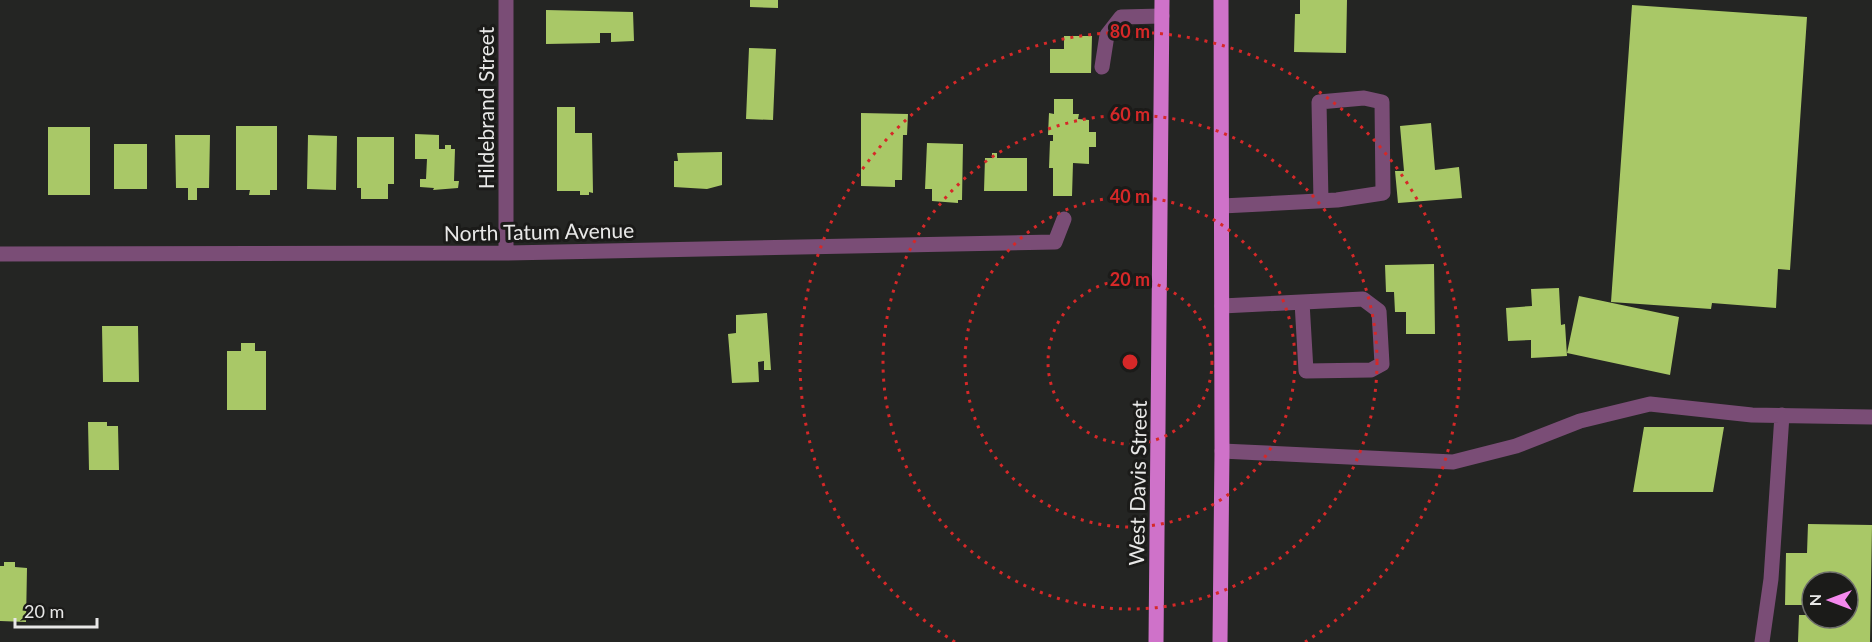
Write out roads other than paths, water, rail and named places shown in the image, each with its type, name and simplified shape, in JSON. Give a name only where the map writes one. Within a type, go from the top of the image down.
[{"type":"main road","name":"West Davis Street","points":[[1156,642],[1162,0]]},
{"type":"main road","points":[[1220,642],[1221,0]]},
{"type":"street","name":"Hildebrand Street","points":[[506,0],[506,253]]},
{"type":"street","points":[[1102,67],[1107,35],[1121,17],[1162,16]]},
{"type":"street","points":[[1222,206],[1321,201],[1383,193],[1382,102],[1364,98],[1319,102],[1321,201]]},
{"type":"street","name":"North Tatum Avenue","points":[[0,254],[506,253],[1055,242],[1064,219]]},
{"type":"street","points":[[1222,306],[1302,302],[1363,299],[1379,311],[1382,364],[1371,370],[1306,371],[1302,302]]},
{"type":"street","points":[[1222,452],[1453,462],[1516,446],[1580,421],[1650,404],[1752,415],[1872,417]]},
{"type":"street","points":[[1762,642],[1771,579],[1782,415]]}]
